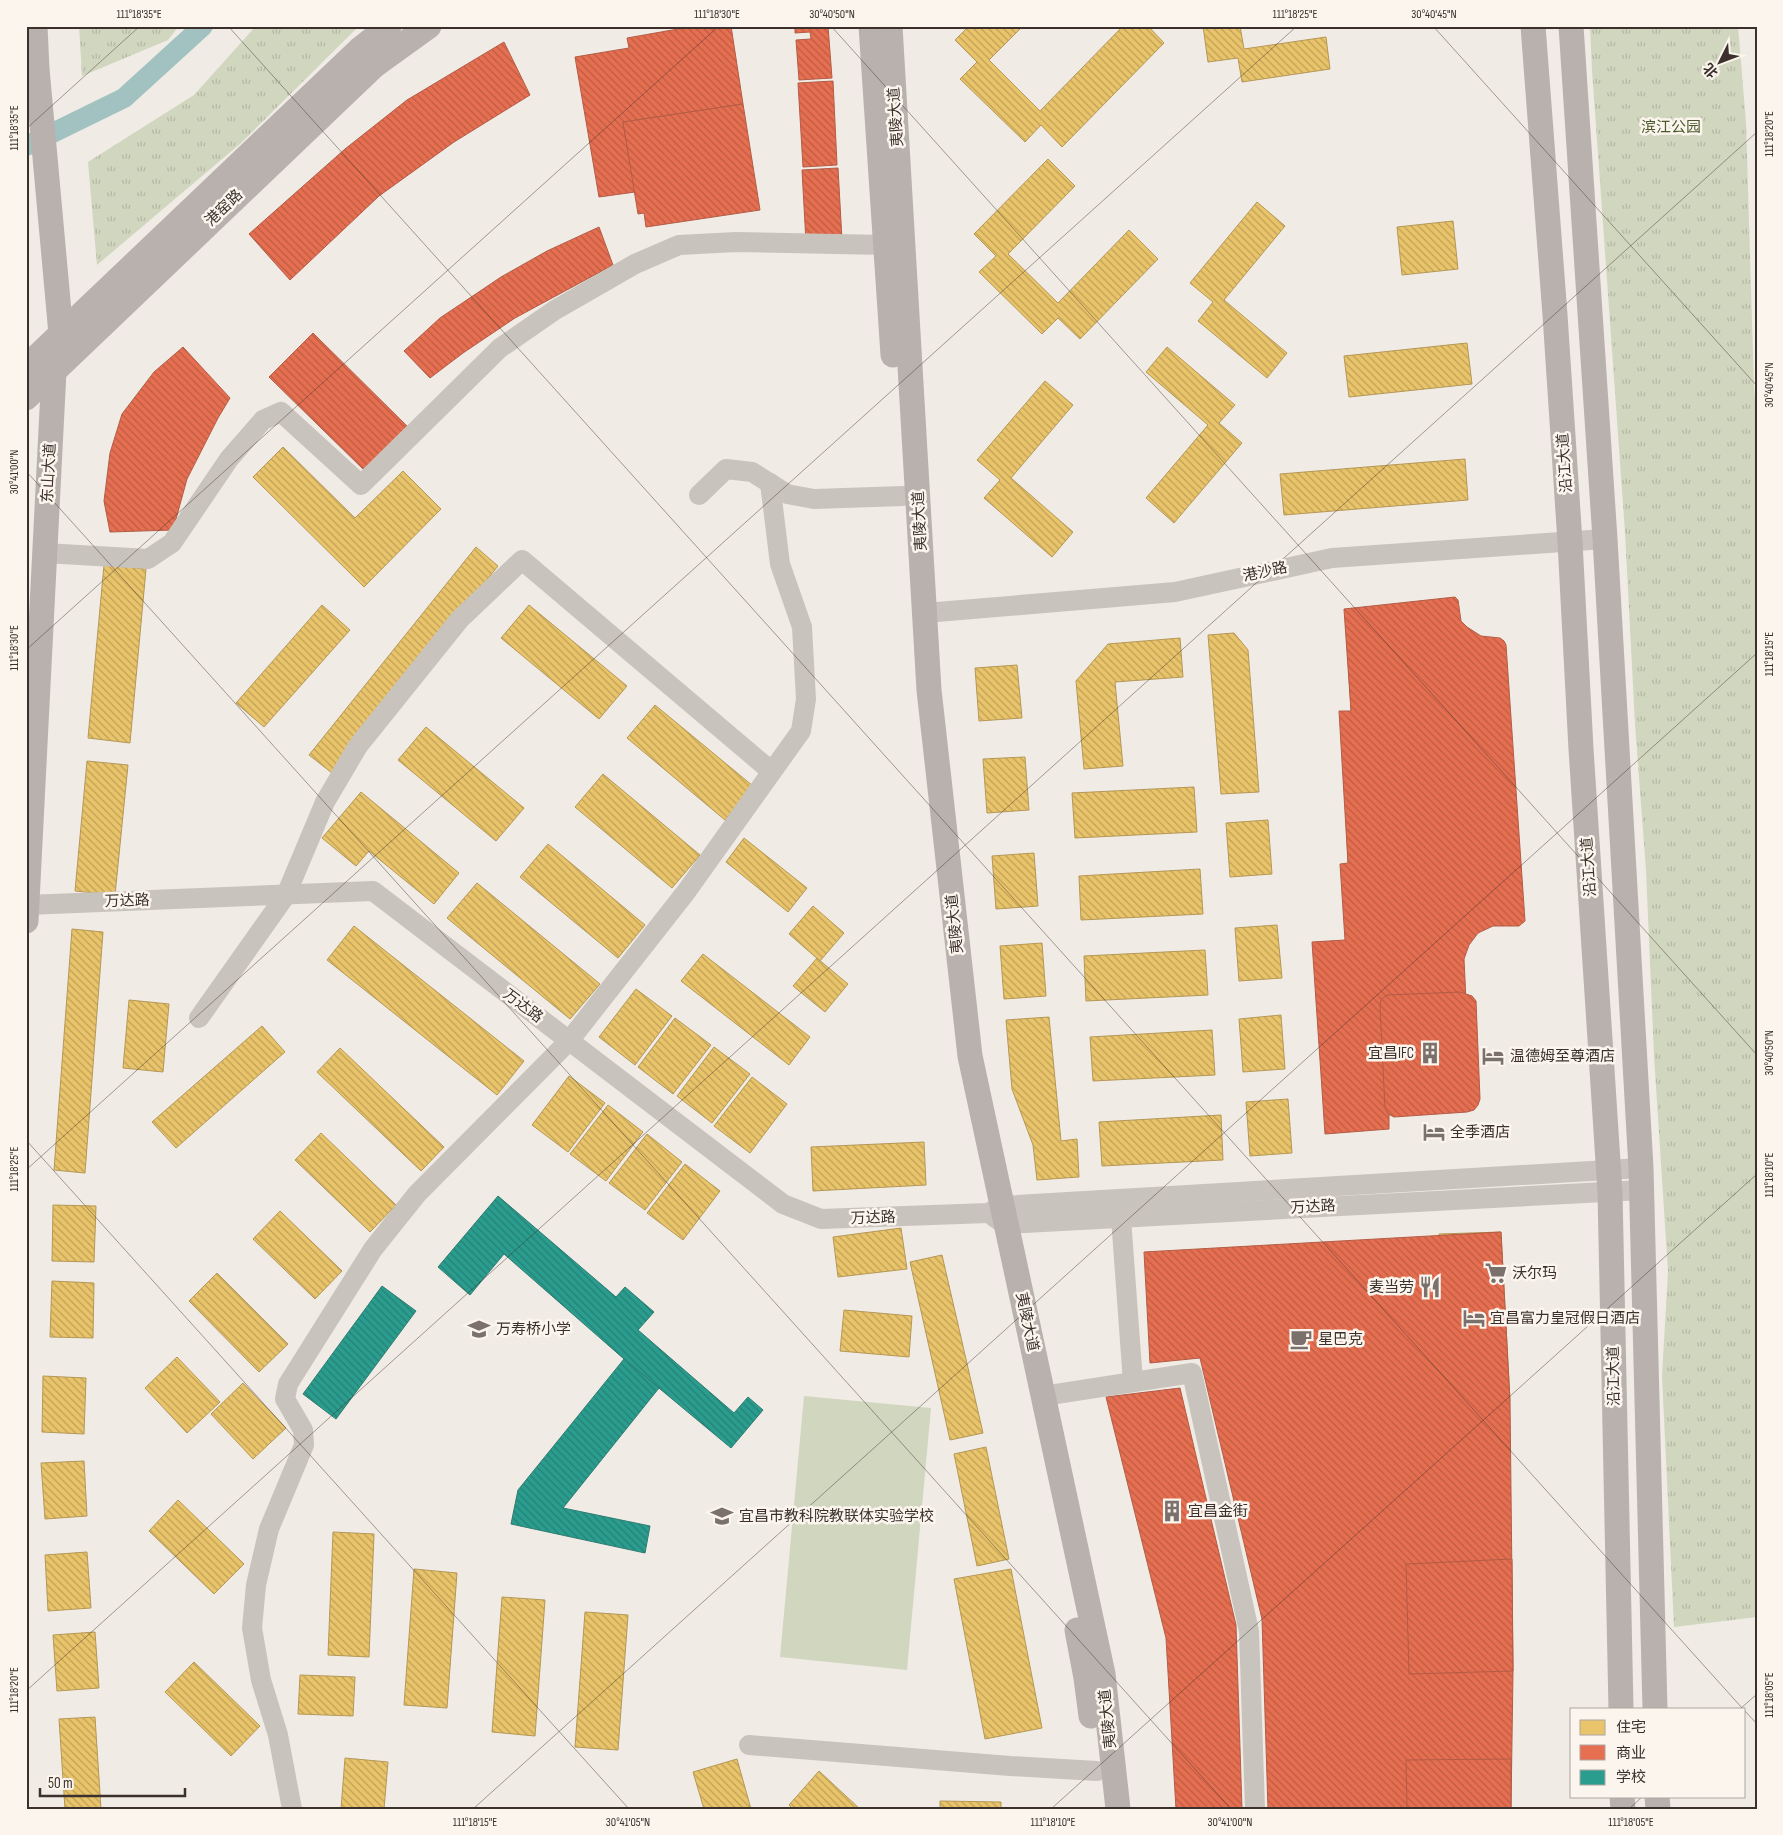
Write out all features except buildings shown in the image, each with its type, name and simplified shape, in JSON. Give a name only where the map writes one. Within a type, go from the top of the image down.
[{"type":"main road","name":"东山大道","points":[[27,913],[54,371],[61,334],[37,69],[35,26]]},
{"type":"main road","name":"港窑路","points":[[26,367],[360,49],[389,26]]},
{"type":"main road","name":"港窑路","points":[[26,398],[375,65],[429,26]]},
{"type":"main road","name":"夷陵大道","points":[[870,26],[919,724],[957,1060],[998,1214],[1043,1396],[1104,1674],[1118,1809]]},
{"type":"main road","name":"夷陵大道","points":[[890,26],[929,690],[970,1056],[1041,1451],[1086,1678],[1102,1809]]},
{"type":"main road","name":"沿江大道","points":[[1532,26],[1555,315],[1581,749],[1610,1181],[1621,1708]]},
{"type":"main road","points":[[1571,26],[1605,540],[1641,1179],[1655,1708]]},
{"type":"street","points":[[45,553],[148,559],[172,544],[229,459],[263,420],[281,412],[361,485],[500,348],[555,310],[627,269],[679,245],[736,242],[885,245]]},
{"type":"street","points":[[699,495],[726,469],[752,472],[787,494],[814,499],[903,496]]},
{"type":"street","points":[[292,1809],[278,1735],[260,1680],[252,1628],[256,1585],[269,1529],[304,1445],[304,1430],[285,1399],[288,1384],[373,1249],[418,1194],[569,1041],[686,892],[801,731],[806,699],[802,627],[780,564],[770,483]]},
{"type":"street","name":"港沙路","points":[[925,613],[1175,592],[1332,558],[1605,540]]},
{"type":"street","points":[[199,1018],[286,895],[325,802],[358,746],[460,619],[522,560],[772,771]]},
{"type":"street","name":"万达路","points":[[27,913],[286,895],[374,891],[775,1198],[791,1207],[821,1219],[998,1214],[1641,1179]]},
{"type":"street","name":"万达路","points":[[998,1214],[1121,1218],[1610,1181]]},
{"type":"street","points":[[1121,1218],[1133,1382]]},
{"type":"street","points":[[1043,1396],[1192,1372],[1249,1631],[1255,1809]]},
{"type":"street","points":[[749,1745],[1097,1771]]},
{"type":"green space","points":[[79,26],[179,26],[168,40],[82,76]]},
{"type":"green space","points":[[256,26],[359,26],[241,143],[97,265],[88,162],[194,95]]},
{"type":"green space","name":"滨江公园","points":[[1590,26],[1738,26],[1746,123],[1754,387],[1757,421],[1757,1617],[1674,1627],[1662,1376],[1668,1271],[1625,532]]},
{"type":"green space","points":[[804,1396],[931,1408],[907,1670],[780,1657]]},
{"type":"waterway","points":[[26,146],[124,98],[203,26]]},
{"type":"place","name":"宜昌IFC","points":[[1430,1053]]},
{"type":"place","name":"温德姆至尊酒店","points":[[1493,1056]]},
{"type":"place","name":"全季酒店","points":[[1434,1132]]},
{"type":"place","name":"沃尔玛","points":[[1496,1273]]},
{"type":"place","name":"麦当劳","points":[[1430,1287]]},
{"type":"place","name":"宜昌富力皇冠假日酒店","points":[[1474,1318]]},
{"type":"place","name":"万寿桥小学","points":[[479,1329]]},
{"type":"place","name":"星巴克","points":[[1301,1339]]},
{"type":"place","name":"宜昌金街","points":[[1172,1511]]},
{"type":"place","name":"宜昌市教科院教联体实验学校","points":[[722,1516]]}]
